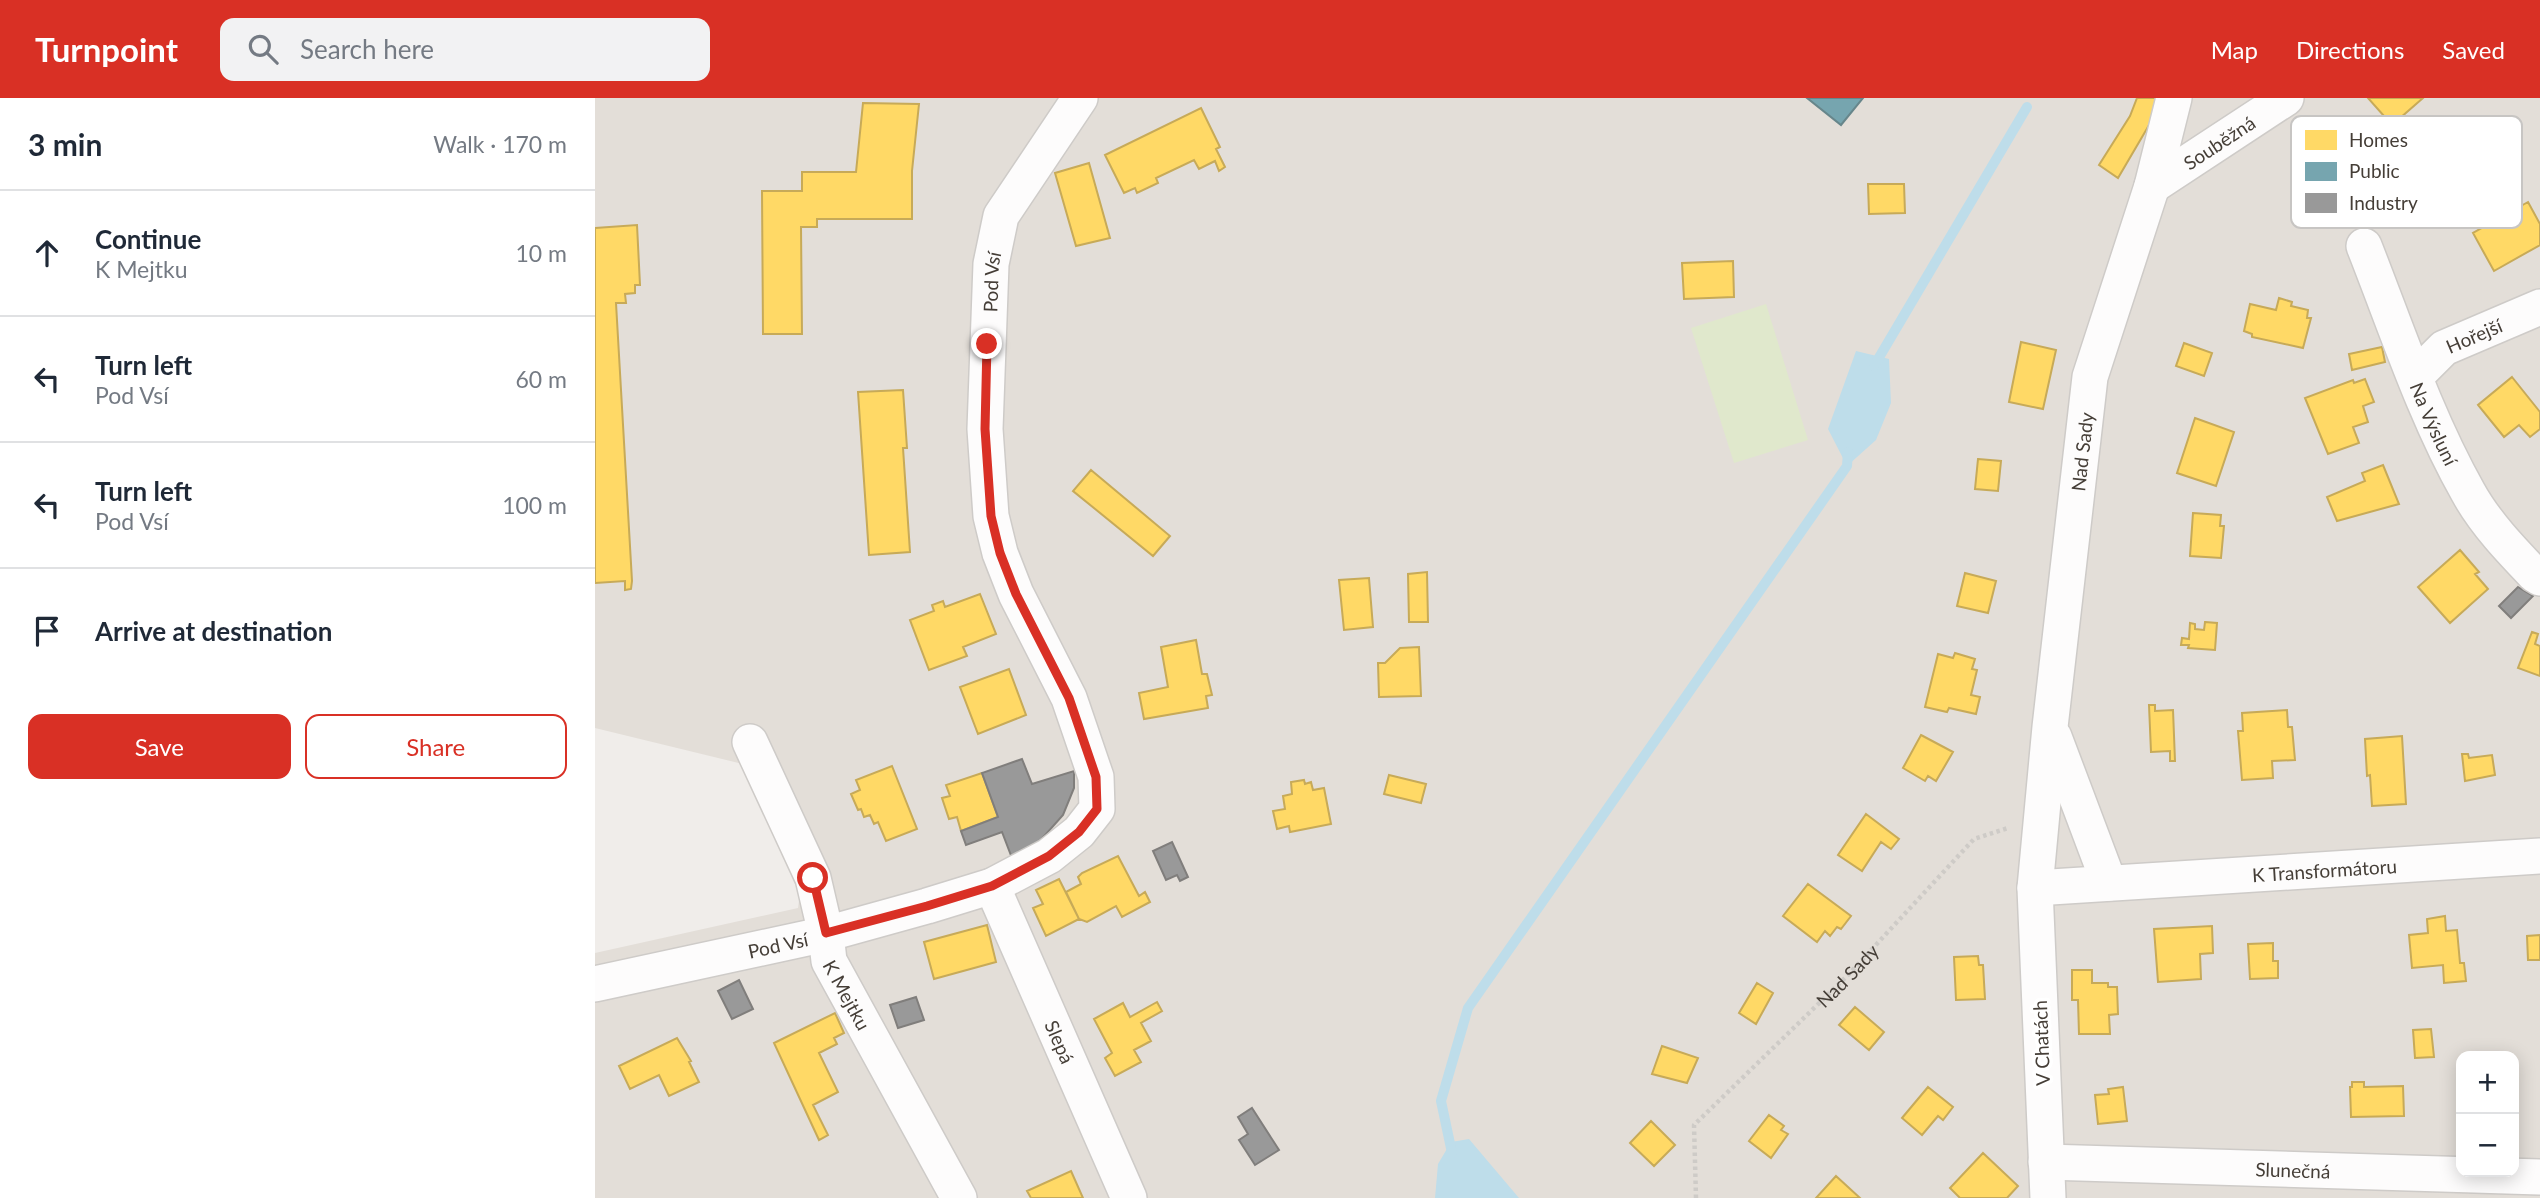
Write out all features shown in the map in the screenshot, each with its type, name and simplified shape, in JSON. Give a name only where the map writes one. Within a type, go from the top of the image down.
[{"type":"street","name":"Pod Vsí","points":[[595,984],[826,933],[992,886],[1049,856],[1079,832],[1097,809],[1096,777],[1069,698],[1016,594],[1000,553],[991,516],[985,429],[991,264],[1001,216],[1080,98]]},
{"type":"street","name":"Nad Sady","points":[[2035,888],[2050,727],[2090,377],[2151,186],[2174,98]]},
{"type":"street","name":"Souběžná","points":[[2151,186],[2286,98]]},
{"type":"street","name":"Na Výsluní","points":[[2364,246],[2416,376],[2468,493],[2498,536],[2540,578]]},
{"type":"street","name":"Hořejší","points":[[2416,376],[2444,348],[2540,307]]},
{"type":"street","points":[[2050,727],[2109,883]]},
{"type":"street","name":"K Mejtku","points":[[750,742],[813,878],[826,933],[829,961],[959,1198]]},
{"type":"street","name":"K Transformátoru","points":[[2035,888],[2540,856]]},
{"type":"street","name":"Slepá","points":[[992,886],[1129,1198]]},
{"type":"street","name":"V Chatách","points":[[2035,888],[2048,1198]]},
{"type":"street","name":"Slunečná","points":[[2046,1162],[2540,1177]]},
{"type":"path","name":"Nad Sady","points":[[1696,1198],[1694,1125],[1848,975],[1974,839],[2042,816]]},
{"type":"shaded area","points":[[595,98],[2540,98],[2540,1198],[595,1198],[595,953],[798,908],[802,879],[755,767],[595,728]]},
{"type":"green space","points":[[1766,304],[1808,440],[1734,463],[1691,328]]},
{"type":"water","points":[[1856,351],[1889,359],[1891,403],[1876,440],[1847,466],[1828,429]]},
{"type":"water","points":[[1469,1139],[1519,1198],[1435,1198],[1438,1164],[1451,1142]]},
{"type":"building: Homes","points":[[2137,98],[2160,98],[2152,120],[2118,178],[2099,165],[2130,116]]},
{"type":"building: Homes","points":[[2368,98],[2423,98],[2402,116],[2384,116]]},
{"type":"building: Homes","points":[[863,103],[919,104],[912,171],[912,219],[817,219],[817,227],[801,227],[802,334],[763,334],[762,191],[802,191],[802,172],[856,172]]},
{"type":"building: Homes","points":[[1201,108],[1220,147],[1216,149],[1225,167],[1219,171],[1215,161],[1199,169],[1194,160],[1156,178],[1158,183],[1137,193],[1135,188],[1124,193],[1105,155]]},
{"type":"building: Homes","points":[[1089,163],[1110,238],[1076,246],[1055,173]]},
{"type":"building: Homes","points":[[1868,184],[1904,184],[1905,213],[1869,214]]},
{"type":"building: Homes","points":[[2528,202],[2540,224],[2540,245],[2494,271],[2473,233],[2482,228],[2522,228],[2522,205]]},
{"type":"building: Homes","points":[[637,225],[640,285],[635,285],[635,293],[625,294],[626,303],[616,303],[632,581],[631,589],[625,590],[625,581],[595,583],[595,228]]},
{"type":"building: Homes","points":[[1733,261],[1734,297],[1684,299],[1682,263]]},
{"type":"building: Homes","points":[[2279,298],[2292,302],[2291,306],[2308,310],[2307,318],[2311,318],[2303,348],[2252,337],[2252,334],[2244,331],[2250,304],[2276,310]]},
{"type":"building: Homes","points":[[2021,342],[2056,350],[2043,409],[2009,402]]},
{"type":"building: Homes","points":[[2184,343],[2212,353],[2204,376],[2176,366]]},
{"type":"building: Homes","points":[[2382,347],[2385,362],[2352,370],[2349,354]]},
{"type":"building: Homes","points":[[2512,377],[2540,412],[2540,429],[2530,437],[2519,425],[2504,437],[2478,405]]},
{"type":"building: Homes","points":[[2365,379],[2374,402],[2363,406],[2368,422],[2353,427],[2359,443],[2328,454],[2305,398],[2353,380],[2354,383]]},
{"type":"building: Homes","points":[[903,390],[907,448],[903,448],[910,552],[869,555],[858,392]]},
{"type":"building: Homes","points":[[2195,418],[2234,432],[2216,486],[2177,473]]},
{"type":"building: Homes","points":[[1978,459],[2001,461],[1998,491],[1975,489]]},
{"type":"building: Homes","points":[[2383,465],[2399,504],[2337,521],[2327,497],[2365,481],[2362,473]]},
{"type":"building: Homes","points":[[1091,470],[1170,536],[1153,556],[1073,491]]},
{"type":"building: Homes","points":[[2193,513],[2221,515],[2220,526],[2224,526],[2221,558],[2190,556]]},
{"type":"building: Homes","points":[[2460,550],[2479,572],[2475,574],[2488,589],[2450,623],[2418,587]]},
{"type":"building: Homes","points":[[1427,572],[1428,622],[1409,622],[1408,574]]},
{"type":"building: Homes","points":[[1965,573],[1996,581],[1988,613],[1957,606]]},
{"type":"building: Homes","points":[[1369,578],[1373,627],[1344,630],[1339,580]]},
{"type":"building: Homes","points":[[980,594],[996,634],[963,647],[967,656],[929,670],[910,620],[934,611],[932,605],[943,601],[945,607]]},
{"type":"building: Homes","points":[[2205,622],[2217,623],[2215,650],[2181,645],[2182,638],[2189,639],[2190,623],[2195,624],[2195,629],[2204,630]]},
{"type":"building: Homes","points":[[2532,632],[2538,634],[2535,644],[2540,646],[2540,676],[2518,668]]},
{"type":"building: Homes","points":[[1196,640],[1202,674],[1207,674],[1212,695],[1206,696],[1208,708],[1144,719],[1139,693],[1168,687],[1161,647]]},
{"type":"building: Homes","points":[[1419,647],[1421,696],[1379,697],[1378,663],[1385,663],[1400,648]]},
{"type":"building: Homes","points":[[1955,653],[1975,659],[1972,669],[1977,670],[1971,695],[1980,697],[1976,714],[1949,708],[1947,712],[1925,707],[1938,654],[1953,658]]},
{"type":"building: Homes","points":[[1009,669],[1026,715],[978,734],[960,687]]},
{"type":"building: Homes","points":[[2149,705],[2155,705],[2155,711],[2173,710],[2175,761],[2170,761],[2170,751],[2151,752]]},
{"type":"building: Homes","points":[[2287,710],[2288,727],[2292,727],[2295,760],[2272,761],[2273,778],[2242,780],[2238,731],[2243,731],[2242,713]]},
{"type":"building: Homes","points":[[1921,735],[1953,752],[1936,781],[1928,776],[1925,781],[1903,768]]},
{"type":"building: Homes","points":[[2402,736],[2406,804],[2372,806],[2365,739]]},
{"type":"building: Homes","points":[[2462,754],[2468,754],[2469,758],[2492,755],[2495,775],[2465,781]]},
{"type":"building: Homes","points":[[892,766],[917,829],[886,841],[878,822],[874,824],[870,815],[864,817],[851,794],[860,790],[856,780]]},
{"type":"building: Homes","points":[[982,773],[998,817],[961,831],[957,817],[949,819],[942,798],[950,796],[946,785]]},
{"type":"building: Homes","points":[[1389,775],[1426,784],[1421,803],[1384,794]]},
{"type":"building: Homes","points":[[1304,780],[1305,784],[1311,782],[1313,790],[1324,788],[1331,824],[1290,832],[1289,826],[1277,829],[1273,811],[1285,809],[1283,796],[1292,794],[1291,782]]},
{"type":"building: Homes","points":[[1866,814],[1899,839],[1891,849],[1881,842],[1862,871],[1838,855]]},
{"type":"building: Homes","points":[[1118,856],[1139,896],[1145,892],[1150,902],[1122,917],[1116,906],[1087,922],[1079,919],[1066,892],[1081,884],[1078,877],[1082,873]]},
{"type":"building: Homes","points":[[1059,879],[1079,919],[1046,936],[1033,908],[1043,904],[1036,890]]},
{"type":"building: Homes","points":[[1808,884],[1851,916],[1841,929],[1837,927],[1830,936],[1825,931],[1817,942],[1783,916]]},
{"type":"building: Homes","points":[[2445,916],[2446,931],[2457,930],[2460,963],[2464,963],[2466,981],[2444,983],[2443,965],[2412,968],[2409,935],[2428,933],[2427,919]]},
{"type":"building: Homes","points":[[987,925],[996,962],[934,979],[924,942]]},
{"type":"building: Homes","points":[[2212,926],[2213,953],[2200,954],[2201,979],[2158,982],[2154,929]]},
{"type":"building: Homes","points":[[2540,935],[2540,960],[2528,960],[2527,936]]},
{"type":"building: Homes","points":[[2273,943],[2273,961],[2278,961],[2278,978],[2250,979],[2248,944]]},
{"type":"building: Homes","points":[[1978,956],[1979,965],[1983,965],[1985,999],[1956,1000],[1954,957]]},
{"type":"building: Homes","points":[[2072,970],[2092,970],[2092,983],[2108,983],[2108,987],[2117,987],[2118,1014],[2109,1015],[2110,1034],[2079,1034],[2078,1000],[2072,1000]]},
{"type":"building: Homes","points":[[1757,983],[1773,993],[1756,1024],[1739,1013]]},
{"type":"building: Homes","points":[[1157,1002],[1162,1011],[1141,1023],[1151,1041],[1134,1050],[1141,1062],[1115,1076],[1105,1058],[1112,1053],[1094,1019],[1123,1003],[1130,1017]]},
{"type":"building: Homes","points":[[1855,1007],[1884,1032],[1869,1050],[1839,1025]]},
{"type":"building: Homes","points":[[835,1013],[844,1033],[834,1038],[837,1044],[819,1053],[838,1092],[813,1105],[828,1135],[819,1140],[774,1043]]},
{"type":"building: Homes","points":[[2431,1029],[2434,1057],[2415,1058],[2413,1030]]},
{"type":"building: Homes","points":[[677,1038],[691,1061],[689,1062],[699,1082],[669,1096],[659,1075],[630,1089],[619,1066]]},
{"type":"building: Homes","points":[[1662,1046],[1698,1058],[1687,1083],[1652,1074]]},
{"type":"building: Homes","points":[[2352,1082],[2364,1082],[2364,1087],[2403,1086],[2404,1116],[2351,1117]]},
{"type":"building: Homes","points":[[1928,1087],[1953,1107],[1943,1120],[1938,1116],[1922,1135],[1902,1118]]},
{"type":"building: Homes","points":[[2123,1087],[2127,1121],[2098,1124],[2095,1095],[2109,1094],[2108,1089]]},
{"type":"building: Homes","points":[[1769,1115],[1784,1126],[1781,1130],[1788,1134],[1771,1158],[1749,1141]]},
{"type":"building: Homes","points":[[1651,1121],[1675,1145],[1654,1166],[1630,1143]]},
{"type":"building: Homes","points":[[1983,1153],[2018,1186],[2007,1198],[1960,1198],[1950,1188]]},
{"type":"building: Homes","points":[[1071,1171],[1083,1198],[1031,1198],[1027,1191]]},
{"type":"building: Homes","points":[[1836,1176],[1860,1198],[1816,1198]]},
{"type":"building: Public","points":[[1807,98],[1863,98],[1841,125]]},
{"type":"building: Industry","points":[[2518,587],[2533,596],[2511,618],[2499,606]]},
{"type":"building: Industry","points":[[1022,759],[1032,784],[1074,771],[1074,788],[1063,815],[1039,842],[1012,858],[1002,832],[966,845],[961,831],[998,817],[982,773]]},
{"type":"building: Industry","points":[[1172,842],[1188,877],[1180,881],[1177,875],[1166,880],[1153,851]]},
{"type":"building: Industry","points":[[739,980],[753,1009],[732,1019],[718,991]]},
{"type":"building: Industry","points":[[916,997],[924,1020],[898,1028],[890,1005]]},
{"type":"building: Industry","points":[[1252,1108],[1279,1150],[1255,1165],[1239,1140],[1248,1134],[1238,1117]]},
{"type":"waterway","points":[[1874,366],[2027,107]]},
{"type":"waterway","points":[[1452,1153],[1441,1101],[1468,1008],[1847,466],[1848,452]]},
{"type":"route","points":[[813,878],[826,933],[992,886],[1049,856],[1079,832],[1097,809],[1096,777],[1069,698],[1016,594],[1000,553],[991,516],[985,429],[987,344]]}]
